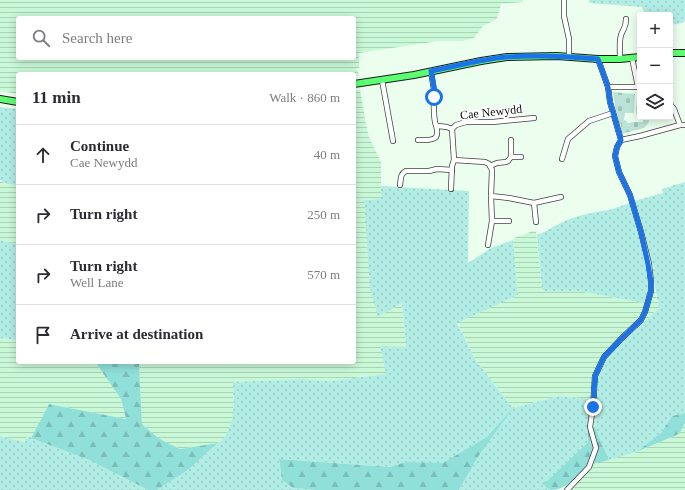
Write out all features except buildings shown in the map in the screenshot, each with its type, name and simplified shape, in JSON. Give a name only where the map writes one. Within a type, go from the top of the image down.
[{"type":"main road","points":[[673,53],[685,53]]},
{"type":"main road","points":[[356,84],[498,58],[568,56],[598,59],[620,59],[637,57]]},
{"type":"main road","points":[[0,99],[16,102]]},
{"type":"street","points":[[564,0],[564,16],[569,39],[568,56]]},
{"type":"street","points":[[620,59],[621,34],[626,25],[626,18]]},
{"type":"street","points":[[632,58],[638,84]]},
{"type":"street","points":[[568,490],[589,467],[596,448],[590,427],[595,376],[604,357],[641,320],[651,291],[648,264],[641,232],[630,195],[619,172],[615,156],[617,147],[621,140],[610,102],[608,87],[598,59]]},
{"type":"street","points":[[418,140],[432,139],[436,137],[437,134],[438,126],[435,122],[434,88],[431,71]]},
{"type":"street","points":[[382,80],[393,141]]},
{"type":"street","points":[[608,87],[637,87]]},
{"type":"street","points":[[621,140],[683,125],[673,108]]},
{"type":"street","points":[[562,159],[568,139],[589,121],[613,113]]},
{"type":"street","name":"Cae Newydd","points":[[452,129],[458,124],[466,122],[493,122],[534,118]]},
{"type":"street","name":"Cae Newydd","points":[[438,126],[452,129]]},
{"type":"street","name":"Cae Newydd","points":[[451,188],[454,160],[452,129]]},
{"type":"street","points":[[490,166],[498,162],[506,162],[511,157],[511,140]]},
{"type":"street","points":[[511,157],[521,157]]},
{"type":"street","points":[[454,160],[485,162],[488,163],[492,170],[492,221],[488,244]]},
{"type":"street","points":[[400,185],[401,175],[406,171],[437,169],[452,170]]},
{"type":"street","points":[[491,196],[534,203],[561,197]]},
{"type":"street","points":[[534,203],[536,222]]},
{"type":"street","points":[[492,221],[508,220]]},
{"type":"green space","points":[[0,0],[523,0],[523,2],[501,4],[497,19],[483,26],[474,38],[463,41],[439,41],[359,53],[359,68],[357,69],[359,76],[356,77],[356,72],[16,72],[16,94],[0,91]]},
{"type":"green space","points":[[360,90],[369,137],[381,162],[381,199],[364,200],[378,316],[402,303],[406,347],[386,374],[330,381],[303,379],[233,382],[233,416],[231,425],[224,438],[218,443],[180,449],[160,439],[142,424],[139,364],[356,364],[356,91]]},
{"type":"green space","points":[[613,92],[635,94],[634,113],[625,113],[624,120],[627,121],[627,123],[643,122],[643,120],[649,120],[649,122],[644,128],[621,134],[621,124],[617,122]]},
{"type":"green space","points":[[637,94],[637,115],[636,114]]},
{"type":"green space","points":[[0,181],[7,184],[16,185],[16,244],[0,240]]},
{"type":"green space","points":[[533,231],[536,232],[542,289],[544,291],[578,291],[643,303],[650,286],[654,285],[659,308],[607,357],[598,378],[595,427],[588,431],[589,399],[559,396],[513,408],[475,359],[457,322],[518,295],[513,240],[516,237]]},
{"type":"green space","points":[[0,338],[16,340],[16,364],[97,364],[121,399],[126,419],[49,404],[31,438],[26,437],[25,442],[0,436]]},
{"type":"green space","points":[[97,364],[139,364],[142,424],[160,439],[180,449],[218,443],[188,470],[157,490],[148,490],[89,460],[31,438],[49,404],[126,419],[121,399]]},
{"type":"green space","points":[[513,408],[478,457],[459,490],[317,490],[293,488],[282,480],[279,459],[389,467],[406,462],[443,463],[487,437]]},
{"type":"green space","points":[[685,413],[685,423],[679,434],[636,452],[661,433],[672,416]]},
{"type":"green space","points":[[685,423],[685,490],[572,490],[592,464],[636,452],[679,434]]},
{"type":"green space","points":[[595,427],[609,460],[592,464],[590,463],[573,480],[558,489],[552,490],[541,483],[548,480],[588,442],[588,431]]},
{"type":"shaded area","points":[[589,0],[685,0],[685,21],[673,24],[673,12],[644,12],[642,7],[589,3]]},
{"type":"shaded area","points":[[0,107],[16,109],[16,185],[7,184],[0,180]]},
{"type":"shaded area","points":[[685,182],[685,413],[672,416],[661,433],[636,452],[609,460],[595,427],[598,378],[607,357],[659,308],[652,271],[654,268],[651,263],[634,201],[663,193],[662,189]]},
{"type":"shaded area","points":[[381,186],[469,191],[468,263],[491,248],[513,240],[518,295],[457,323],[475,359],[513,408],[559,396],[589,399],[588,442],[548,480],[541,483],[552,490],[459,490],[478,457],[510,412],[487,437],[443,464],[406,462],[389,467],[279,459],[282,480],[293,488],[317,490],[157,490],[188,470],[224,438],[228,432],[232,419],[233,382],[303,379],[330,381],[386,374],[380,346],[406,347],[402,303],[378,317],[370,288],[364,200],[381,199]]},
{"type":"shaded area","points":[[630,203],[650,275],[650,286],[647,297],[643,303],[578,291],[544,291],[542,289],[537,235],[575,217],[609,210]]},
{"type":"shaded area","points":[[0,240],[16,244],[16,340],[0,338]]},
{"type":"shaded area","points":[[0,436],[25,442],[26,437],[31,438],[89,460],[148,490],[0,490]]},
{"type":"route","points":[[434,97],[431,71],[498,58],[573,56],[598,59],[608,87],[610,102],[621,140],[617,147],[615,156],[619,172],[630,195],[641,232],[648,264],[651,291],[650,298],[641,320],[604,357],[595,376],[593,407]]}]
